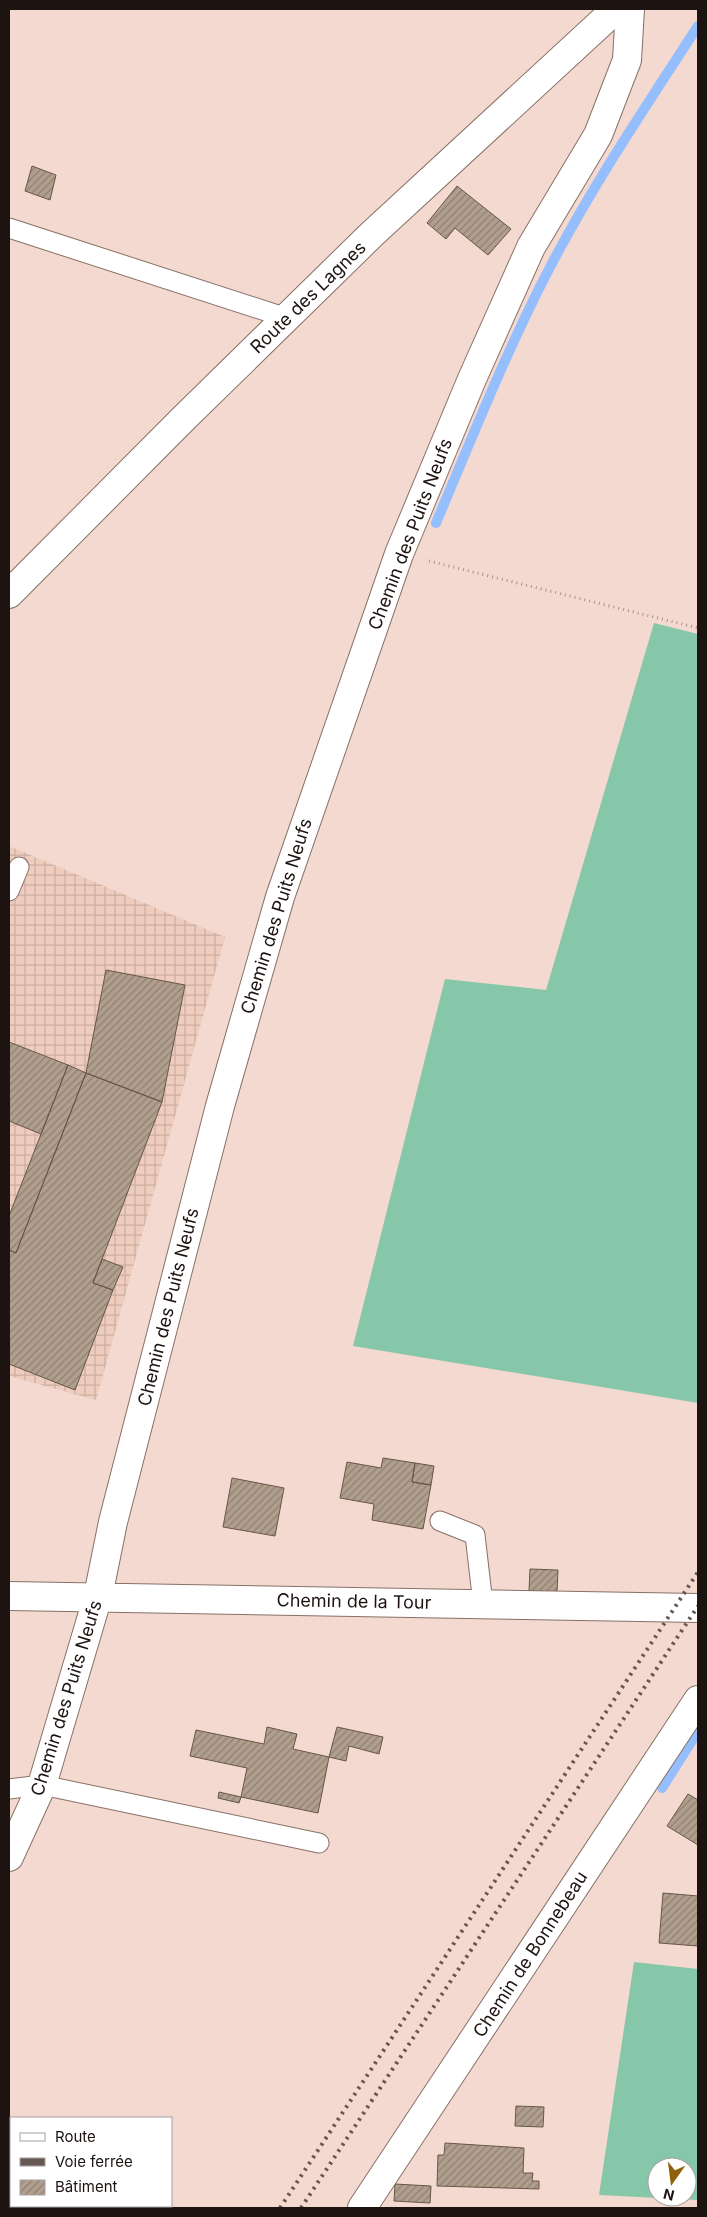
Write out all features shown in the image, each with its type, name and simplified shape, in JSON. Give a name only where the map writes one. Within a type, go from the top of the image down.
[{"type":"street","name":"Route des Lagnes","points":[[9,594],[370,235],[616,9]]},
{"type":"street","name":"Chemin des Puits Neufs","points":[[9,1857],[42,1785],[98,1596],[116,1513],[220,1106],[280,896],[399,554],[472,379],[531,247],[598,135],[627,60],[630,9]]},
{"type":"street","name":"Chemin de la Tour","points":[[9,1596],[98,1596],[698,1608]]},
{"type":"street","name":"Chemin de Bonnebeau","points":[[362,2208],[698,1700]]},
{"type":"lane","points":[[9,228],[287,318]]},
{"type":"lane","points":[[9,891],[19,867]]},
{"type":"lane","points":[[440,1521],[475,1535],[483,1604]]},
{"type":"lane","points":[[9,1789],[42,1785],[319,1844]]},
{"type":"path","points":[[399,554],[698,628]]},
{"type":"shaded area","points":[[9,846],[225,937],[96,1400],[9,1376]]},
{"type":"green space","points":[[654,623],[698,634],[698,1403],[353,1346],[445,979],[546,990]]},
{"type":"green space","points":[[634,1962],[698,1969],[698,2200],[697,2157],[647,2157],[647,2197],[599,2195]]},
{"type":"building","points":[[32,166],[56,175],[50,200],[25,191]]},
{"type":"building","points":[[457,186],[511,229],[488,255],[455,228],[446,239],[427,223]]},
{"type":"building","points":[[106,970],[185,985],[162,1102],[86,1073]]},
{"type":"building","points":[[9,1042],[68,1065],[41,1134],[9,1121]]},
{"type":"building","points":[[68,1065],[86,1073],[16,1253],[9,1250],[9,1216]]},
{"type":"building","points":[[86,1073],[162,1102],[93,1283],[113,1290],[75,1390],[9,1364],[9,1250],[16,1253]]},
{"type":"building","points":[[102,1259],[123,1267],[113,1290],[93,1283]]},
{"type":"building","points":[[383,1458],[415,1463],[412,1482],[431,1485],[423,1529],[372,1520],[374,1504],[340,1498],[347,1462],[381,1468]]},
{"type":"building","points":[[415,1463],[434,1466],[431,1485],[412,1482]]},
{"type":"building","points":[[232,1478],[284,1488],[275,1536],[223,1527]]},
{"type":"building","points":[[530,1569],[558,1570],[557,1592],[529,1591]]},
{"type":"building","points":[[267,1727],[297,1734],[293,1749],[329,1757],[318,1813],[241,1797],[247,1768],[190,1756],[196,1730],[264,1744]]},
{"type":"building","points":[[337,1727],[383,1737],[379,1754],[349,1746],[346,1761],[329,1757]]},
{"type":"building","points":[[219,1792],[241,1797],[239,1803],[218,1798]]},
{"type":"building","points":[[688,1794],[698,1800],[698,1845],[667,1826]]},
{"type":"building","points":[[663,1893],[698,1896],[698,1946],[659,1943]]},
{"type":"building","points":[[516,2106],[544,2107],[543,2127],[515,2126]]},
{"type":"building","points":[[445,2143],[524,2148],[523,2173],[533,2173],[532,2181],[539,2181],[539,2189],[437,2186],[438,2155],[444,2155]]},
{"type":"building","points":[[395,2184],[431,2186],[430,2203],[394,2201]]},
{"type":"waterway","points":[[436,523],[476,427],[548,271],[601,177],[698,26]]},
{"type":"waterway","points":[[662,1788],[698,1731]]},
{"type":"railway","points":[[280,2208],[698,1572]]},
{"type":"railway","points":[[301,2208],[698,1606]]}]
